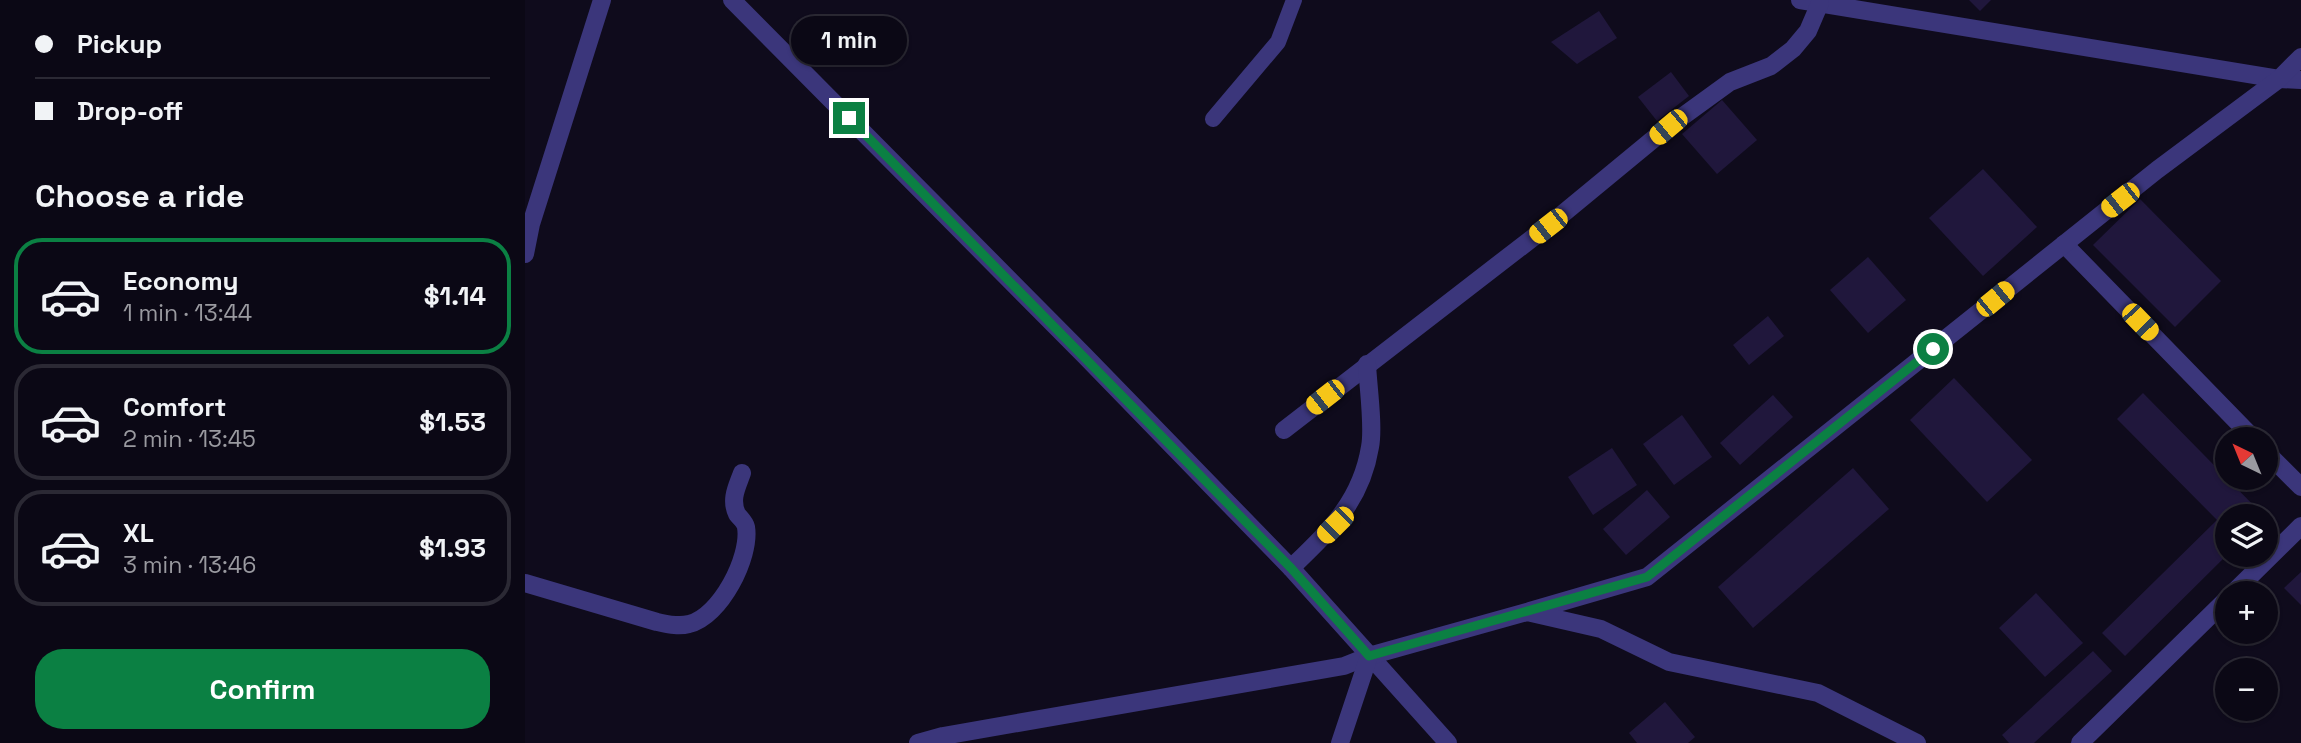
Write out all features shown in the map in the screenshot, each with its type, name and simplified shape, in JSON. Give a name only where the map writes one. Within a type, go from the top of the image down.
[{"type":"street","points":[[525,254],[528,228],[603,0]]},
{"type":"street","points":[[732,0],[1075,345],[1291,568],[1448,743]]},
{"type":"street","points":[[1800,0],[2279,79],[2301,80]]},
{"type":"street","points":[[1284,430],[1548,226],[1668,127],[1730,82],[1771,66],[1793,50],[1808,31],[1820,4]]},
{"type":"street","points":[[918,743],[1345,666],[1369,656],[1647,577],[2157,170],[2279,79],[2301,57]]},
{"type":"street","points":[[2064,244],[2242,427]]},
{"type":"street","points":[[1291,568],[1335,525],[1356,494],[1371,445],[1367,364]]},
{"type":"street","points":[[2279,465],[2301,487]]},
{"type":"street","points":[[525,583],[657,622],[691,624],[705,617],[732,587],[745,543],[746,526],[732,501],[742,473]]},
{"type":"street","points":[[2244,581],[2301,526]]},
{"type":"street","points":[[2080,743],[2215,611]]},
{"type":"street","points":[[1527,612],[1601,629],[1669,662],[1818,693],[1917,743]]},
{"type":"street","points":[[1340,743],[1369,656]]},
{"type":"lane","points":[[1213,119],[1278,42],[1294,0]]},
{"type":"building","points":[[1969,0],[1991,0],[1980,11]]},
{"type":"building","points":[[1599,11],[1617,38],[1577,64],[1551,42]]},
{"type":"building","points":[[1671,72],[1689,96],[1657,121],[1638,97]]},
{"type":"building","points":[[1722,100],[1757,140],[1717,174],[1682,134]]},
{"type":"building","points":[[1983,169],[2037,227],[1983,276],[1929,218]]},
{"type":"building","points":[[2140,199],[2221,281],[2175,327],[2093,245]]},
{"type":"building","points":[[1868,257],[1906,300],[1868,333],[1830,290]]},
{"type":"building","points":[[1768,316],[1784,336],[1749,365],[1733,345]]},
{"type":"building","points":[[1954,378],[2032,460],[1987,502],[1910,420]]},
{"type":"building","points":[[2143,393],[2215,466],[2215,490],[2238,490],[2252,504],[2215,504],[2215,518],[2117,419]]},
{"type":"building","points":[[1773,395],[1793,417],[1740,465],[1720,443]]},
{"type":"building","points":[[1682,415],[1712,457],[1674,485],[1643,444]]},
{"type":"building","points":[[1612,448],[1637,485],[1593,515],[1568,477]]},
{"type":"building","points":[[1853,468],[1889,509],[1753,628],[1718,587]]},
{"type":"building","points":[[1647,490],[1670,517],[1626,555],[1603,529]]},
{"type":"building","points":[[2215,522],[2215,567],[2125,656],[2102,633]]},
{"type":"building","points":[[2301,572],[2301,605],[2284,588]]},
{"type":"building","points":[[2036,593],[2083,643],[2045,677],[1999,628]]},
{"type":"building","points":[[2093,651],[2112,671],[2034,743],[2009,743],[2002,735]]},
{"type":"building","points":[[1665,702],[1695,737],[1688,743],[1637,743],[1629,733]]},
{"type":"route","points":[[849,118],[1291,568],[1369,656],[1647,577],[1933,349]]}]
